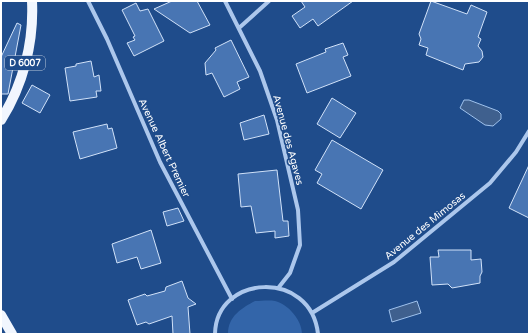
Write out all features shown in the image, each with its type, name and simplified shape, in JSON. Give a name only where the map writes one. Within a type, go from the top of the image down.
[{"type":"main road","name":"D 6007","points":[[1,120],[22,78],[33,22],[32,1]]},
{"type":"main road","points":[[1,315],[12,334]]},
{"type":"street","name":"Avenue Albert Premier","points":[[88,1],[107,40],[160,162],[232,299]]},
{"type":"street","name":"Avenue des Agaves","points":[[225,1],[260,71],[277,120],[298,210],[300,245],[290,273],[278,287]]},
{"type":"street","points":[[238,28],[269,1]]},
{"type":"street","name":"Avenue des Mimosas","points":[[312,313],[394,262],[490,183],[516,152],[529,131]]},
{"type":"street","points":[[215,334],[221,312],[232,299],[251,289],[262,286],[278,287],[292,293],[303,301],[312,313],[317,326],[318,334]]},
{"type":"shaded area","points":[[464,100],[469,100],[498,111],[501,114],[501,119],[493,126],[485,125],[460,108]]},
{"type":"shaded area","points":[[255,301],[275,301],[285,305],[300,323],[302,334],[228,334],[230,322],[233,317]]},
{"type":"shaded area","points":[[417,301],[421,313],[392,322],[389,310]]},
{"type":"building","points":[[172,1],[197,1],[210,25],[190,33],[154,9]]},
{"type":"building","points":[[301,1],[353,1],[318,26],[313,19],[300,28],[292,16],[305,7]]},
{"type":"building","points":[[431,1],[467,14],[471,5],[487,12],[478,37],[481,39],[478,46],[482,51],[483,57],[479,62],[465,64],[463,70],[426,55],[428,48],[419,45],[421,39],[419,34]]},
{"type":"building","points":[[136,3],[140,11],[148,9],[164,41],[134,56],[127,43],[135,40],[133,37],[135,36],[122,10]]},
{"type":"building","points":[[17,23],[21,25],[8,94],[1,94],[1,57]]},
{"type":"building","points":[[231,40],[249,77],[237,82],[240,89],[224,97],[212,73],[206,75],[205,63],[216,50],[215,48]]},
{"type":"building","points":[[343,43],[348,55],[343,57],[351,76],[307,93],[296,64],[326,52],[325,49]]},
{"type":"building","points":[[91,61],[94,77],[99,75],[101,91],[96,91],[97,97],[70,101],[65,68]]},
{"type":"building","points":[[32,85],[50,95],[40,113],[22,103]]},
{"type":"building","points":[[332,98],[356,113],[340,138],[317,124]]},
{"type":"building","points":[[264,115],[269,134],[244,140],[240,123]]},
{"type":"building","points":[[107,124],[108,129],[112,128],[117,148],[80,159],[73,132]]},
{"type":"building","points":[[332,140],[383,170],[361,209],[317,183],[322,174],[315,170]]},
{"type":"building","points":[[529,165],[529,218],[509,208]]},
{"type":"building","points":[[277,170],[283,221],[288,221],[289,236],[275,238],[275,231],[256,233],[251,206],[241,207],[238,174]]},
{"type":"building","points":[[178,208],[184,221],[167,226],[163,212]]},
{"type":"building","points":[[151,230],[161,263],[141,269],[137,257],[117,263],[112,244]]},
{"type":"building","points":[[438,250],[471,250],[471,260],[481,259],[482,272],[480,276],[480,283],[452,288],[448,284],[432,285],[430,257],[439,257]]},
{"type":"building","points":[[182,281],[188,298],[196,304],[188,307],[190,334],[173,334],[172,316],[149,324],[146,322],[137,325],[128,300],[145,294],[147,296],[165,291],[166,287]]}]
